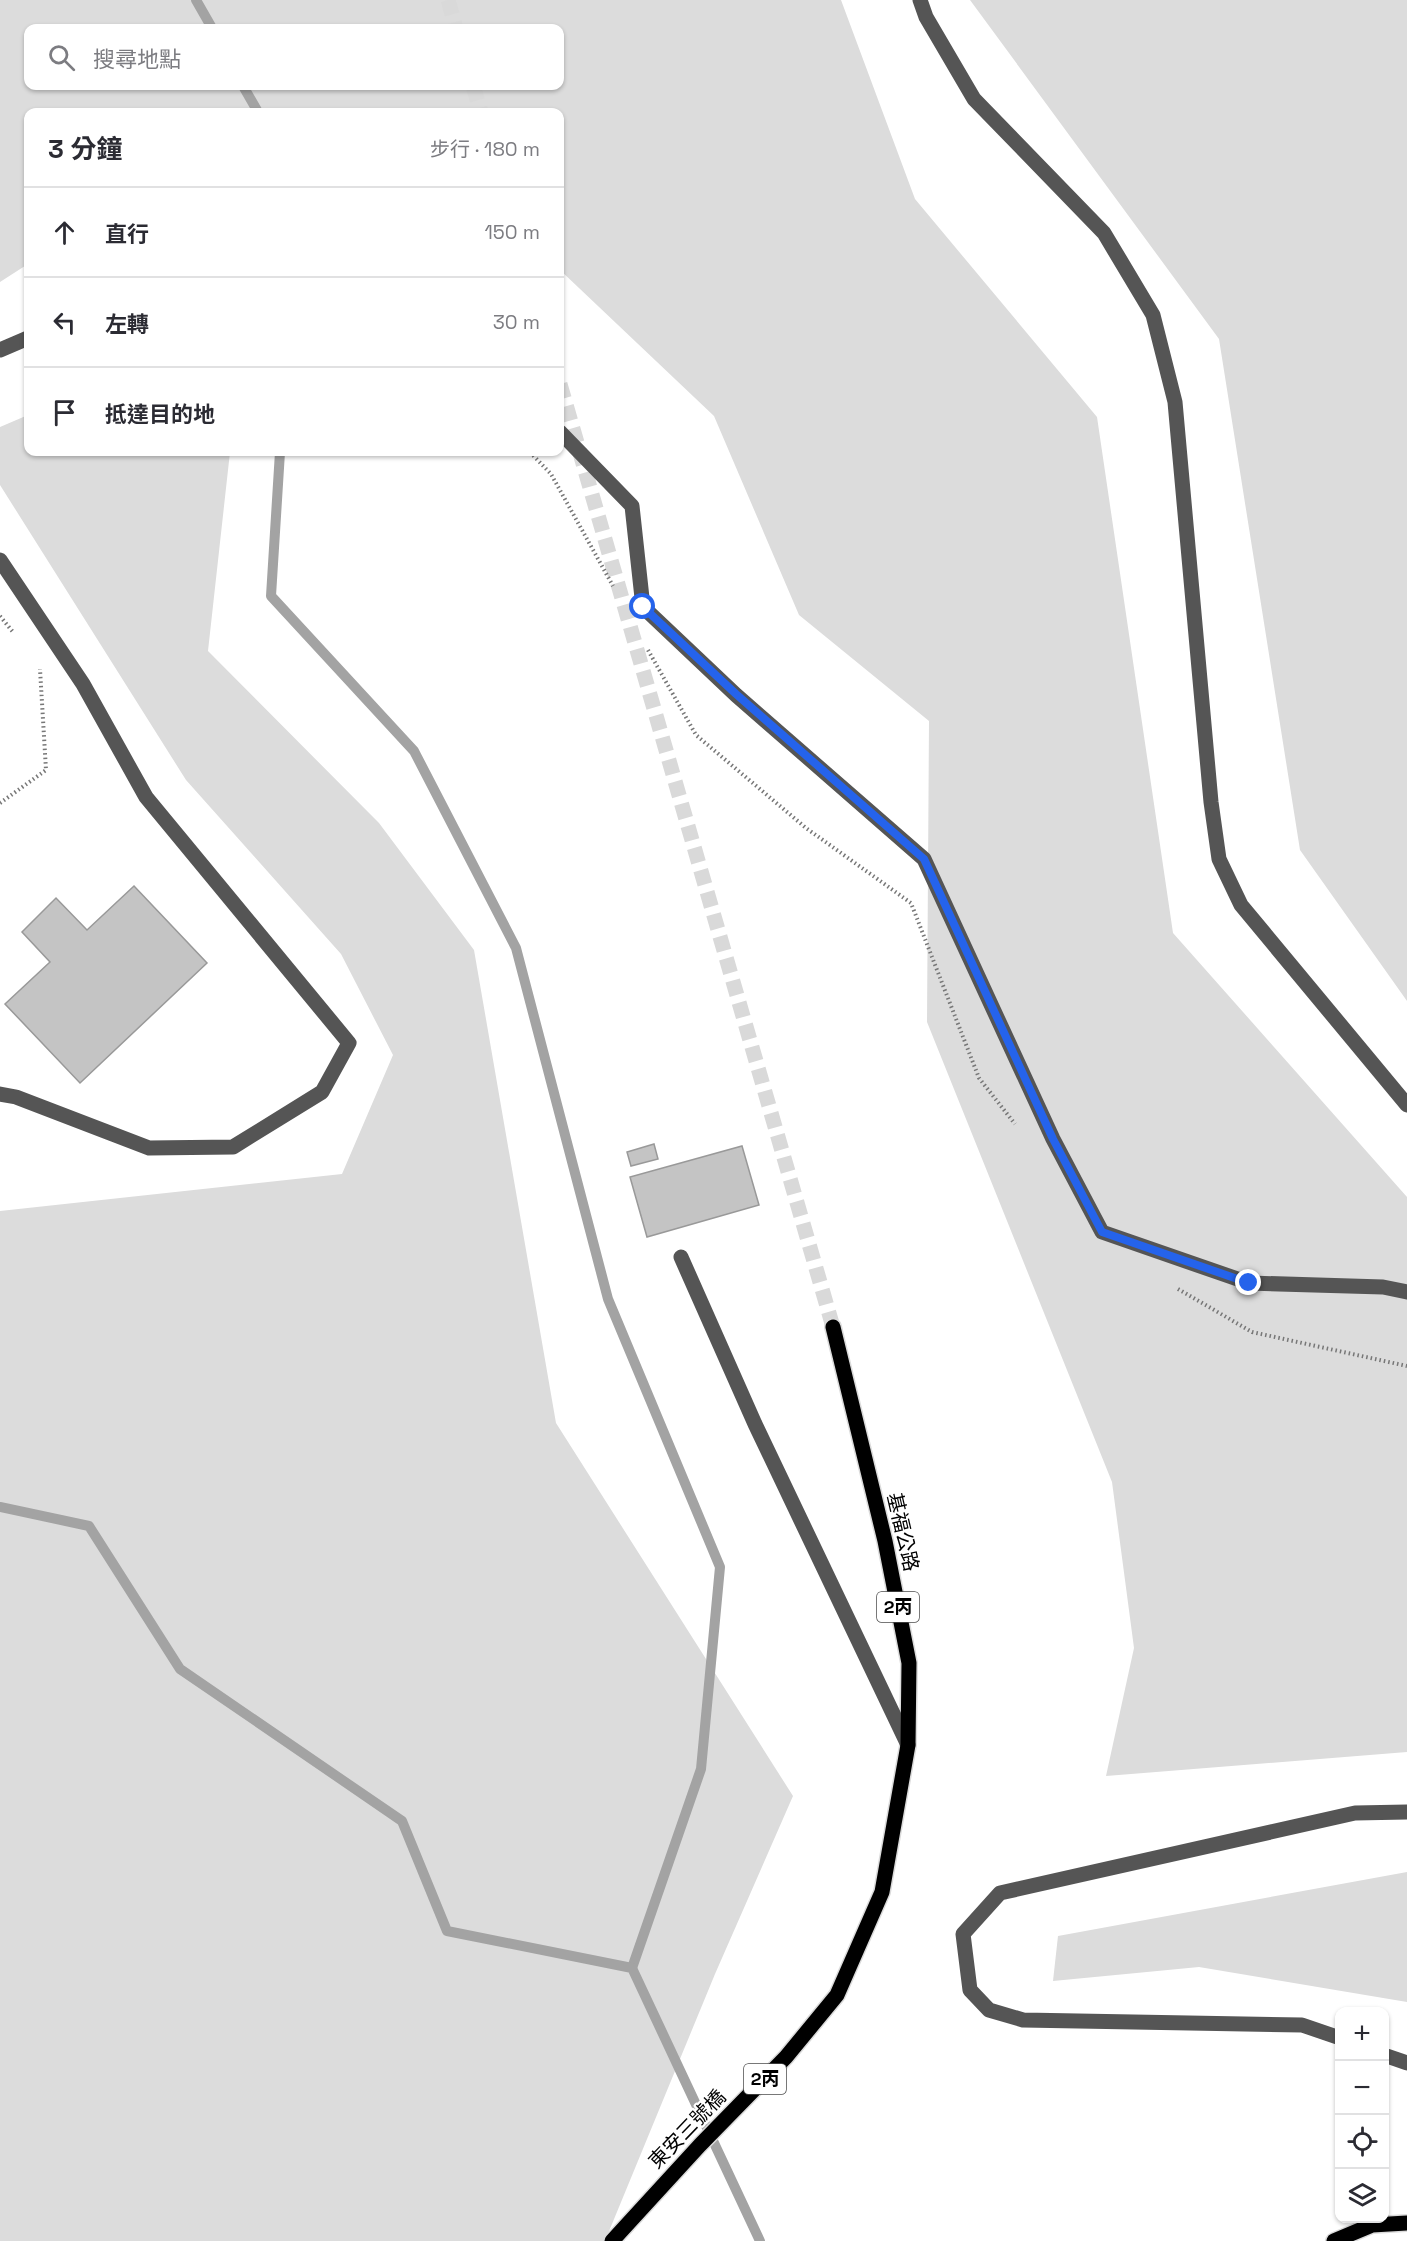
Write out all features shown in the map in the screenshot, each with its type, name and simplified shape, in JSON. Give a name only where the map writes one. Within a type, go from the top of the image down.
[{"type":"main road","name":"基福公路","points":[[833,1327],[885,1541],[909,1663],[908,1745],[882,1892]]},
{"type":"main road","name":"東安三號橋","points":[[612,2241],[700,2145],[786,2057],[837,1995],[882,1892]]},
{"type":"main road","points":[[1334,2241],[1372,2225],[1407,2223]]},
{"type":"street","points":[[920,0],[926,17],[974,99],[1104,233],[1153,315],[1175,402],[1211,802],[1219,858],[1241,905],[1407,1105]]},
{"type":"street","points":[[0,350],[24,340]]},
{"type":"street","points":[[564,436],[632,506],[643,607],[736,694],[924,859],[1053,1139],[1102,1232],[1249,1283],[1383,1287],[1407,1292]]},
{"type":"street","points":[[0,560],[83,684],[146,797],[349,1043],[322,1092],[233,1147],[149,1148],[16,1097],[0,1094]]},
{"type":"street","points":[[681,1257],[755,1424],[908,1745]]},
{"type":"street","points":[[1335,2036],[1302,2025],[1023,2020],[989,2010],[970,1990],[963,1934],[1000,1893],[1355,1813],[1407,1812]]},
{"type":"street","points":[[1389,2057],[1407,2063]]},
{"type":"path","points":[[534,456],[551,474],[618,595]]},
{"type":"path","points":[[0,616],[20,640]]},
{"type":"path","points":[[646,646],[696,735],[806,828],[911,903],[979,1078],[1022,1132]]},
{"type":"path","points":[[0,803],[46,770],[40,663]]},
{"type":"path","points":[[1171,1284],[1252,1332],[1407,1366]]},
{"type":"shaded area","points":[[0,0],[841,0],[915,199],[1097,417],[1173,933],[1407,1197],[1407,1752],[1106,1776],[1134,1648],[1112,1482],[927,1022],[929,721],[799,615],[714,416],[564,274],[564,108],[24,108],[24,267],[0,282]]},
{"type":"shaded area","points":[[970,0],[1407,0],[1407,1001],[1300,850],[1219,339]]},
{"type":"shaded area","points":[[24,417],[24,456],[230,456],[208,651],[379,823],[474,950],[556,1423],[793,1796],[715,1974],[605,2241],[0,2241],[0,1211],[342,1174],[393,1055],[341,954],[186,780],[0,485],[0,427]]},
{"type":"shaded area","points":[[1407,1872],[1407,2002],[1199,1967],[1053,1981],[1058,1936]]},
{"type":"building","points":[[134,886],[207,963],[80,1083],[5,1004],[50,962],[22,932],[56,898],[87,930]]},
{"type":"building","points":[[654,1144],[658,1159],[631,1166],[627,1152]]},
{"type":"building","points":[[742,1146],[759,1205],[647,1237],[630,1177]]},
{"type":"waterway","points":[[196,0],[210,24]]},
{"type":"waterway","points":[[245,90],[256,108]]},
{"type":"waterway","points":[[280,456],[271,596],[414,751],[516,948],[608,1299],[720,1567],[701,1769],[632,1968]]},
{"type":"waterway","points":[[0,1507],[89,1526],[180,1669],[402,1821],[447,1931],[632,1968],[760,2241]]},
{"type":"tunnel","points":[[448,0],[455,24]]},
{"type":"tunnel","points":[[474,90],[480,108]]},
{"type":"tunnel","points":[[564,398],[833,1327]]},
{"type":"route","points":[[643,607],[736,694],[924,859],[1053,1139],[1102,1232],[1249,1283]]}]
